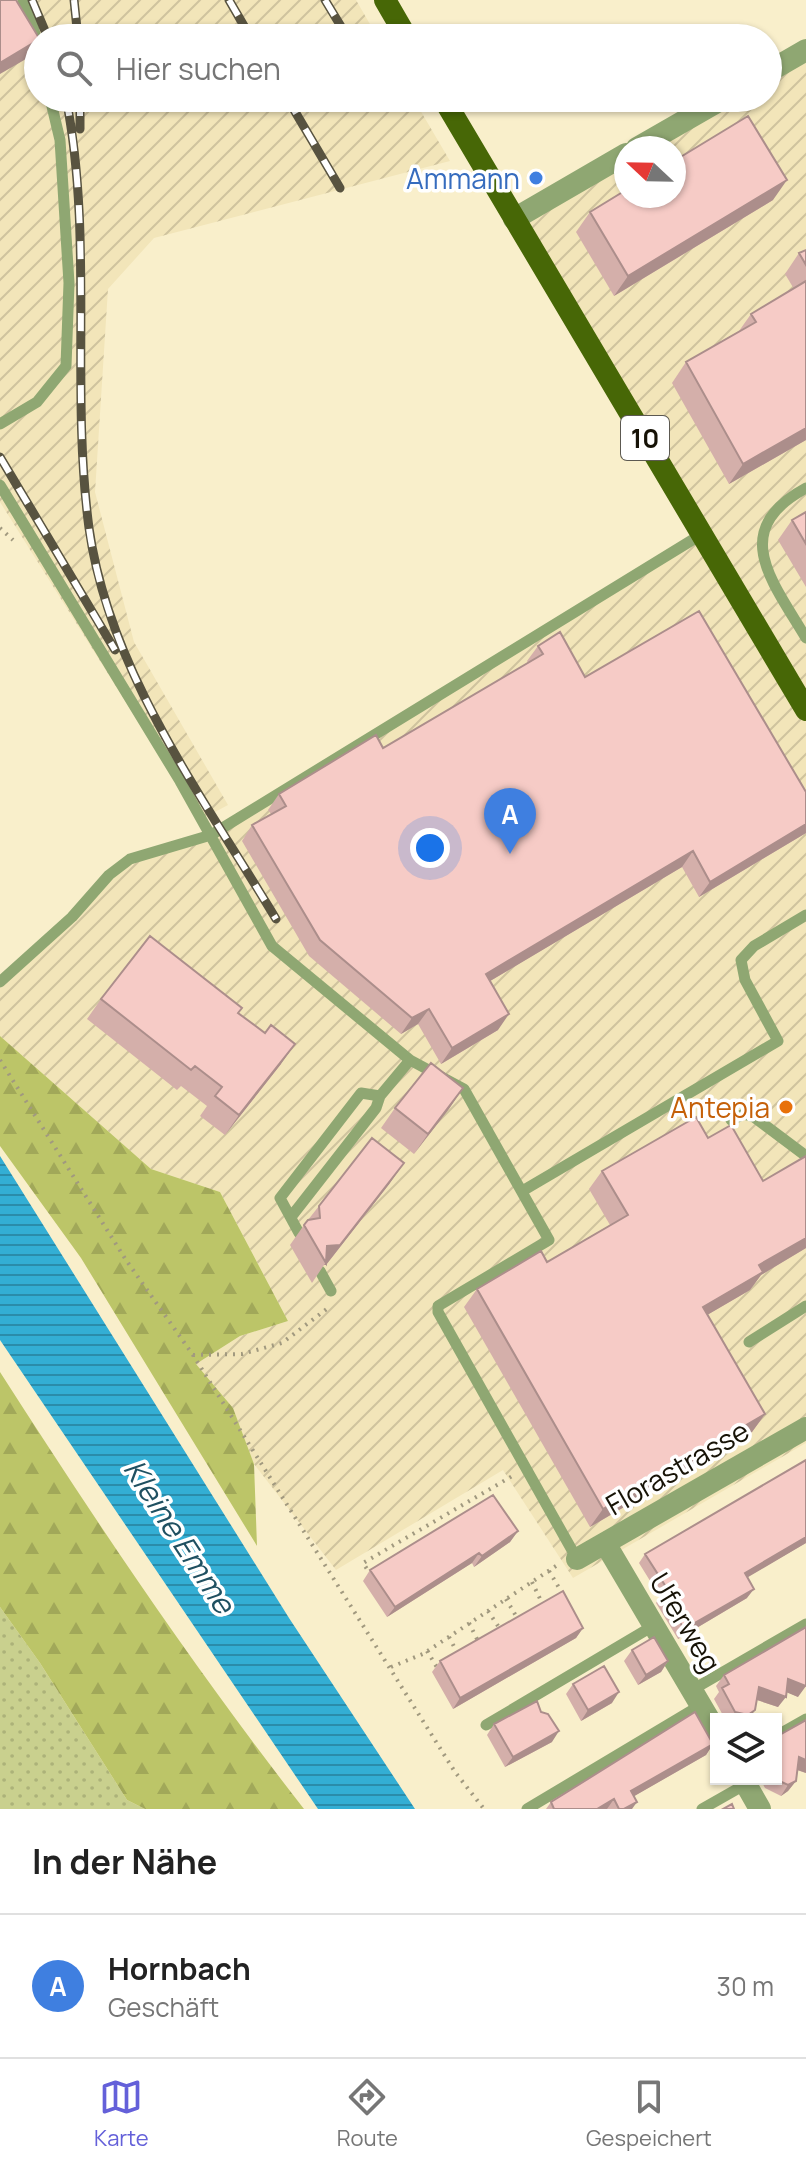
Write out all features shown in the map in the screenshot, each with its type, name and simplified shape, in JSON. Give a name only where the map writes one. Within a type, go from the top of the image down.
[{"type":"main road","points":[[385,0],[399,24]]},
{"type":"main road","name":"10","points":[[451,112],[806,710]]},
{"type":"street","points":[[782,64],[806,50]]},
{"type":"street","points":[[658,136],[700,112]]},
{"type":"street","points":[[514,219],[614,161]]},
{"type":"street","name":"Florastrasse","points":[[576,1556],[605,1543],[806,1428]]},
{"type":"street","name":"Uferweg","points":[[605,1543],[710,1721]]},
{"type":"street","points":[[747,1785],[760,1809]]},
{"type":"lane","points":[[23,0],[32,24]]},
{"type":"lane","points":[[0,424],[37,402],[66,366],[68,267],[60,140],[53,112]]},
{"type":"lane","points":[[0,485],[211,835],[272,946],[410,1060],[464,1089],[524,1190],[549,1240],[438,1306],[576,1556]]},
{"type":"lane","points":[[806,488],[781,501],[765,522],[761,549],[774,585],[806,638]]},
{"type":"lane","points":[[0,982],[72,917],[109,875],[130,859],[211,835],[702,534]]},
{"type":"lane","points":[[524,1190],[778,1041],[745,980],[741,960],[754,946],[806,915]]},
{"type":"lane","points":[[291,1217],[410,1060]]},
{"type":"lane","points":[[299,1233],[280,1198],[361,1093],[380,1096]]},
{"type":"lane","points":[[731,1120],[744,1114],[754,1117],[806,1156]]},
{"type":"lane","points":[[320,1271],[331,1291]]},
{"type":"lane","points":[[749,1342],[806,1306]]},
{"type":"lane","points":[[527,1809],[806,1624]]},
{"type":"lane","points":[[486,1725],[653,1626]]},
{"type":"lane","points":[[782,1733],[806,1719]]},
{"type":"lane","points":[[702,1809],[740,1785]]},
{"type":"path","points":[[0,1060],[133,1272],[193,1355],[455,1772],[484,1809]]},
{"type":"path","points":[[193,1355],[242,1354],[282,1343],[328,1308]]},
{"type":"path","points":[[371,1575],[363,1563],[526,1467]]},
{"type":"path","points":[[471,1502],[476,1512]]},
{"type":"path","points":[[448,1515],[457,1525]]},
{"type":"path","points":[[426,1527],[433,1536]]},
{"type":"path","points":[[408,1538],[415,1549]]},
{"type":"path","points":[[385,1551],[392,1561]]},
{"type":"path","points":[[391,1667],[427,1651],[576,1556]]},
{"type":"path","points":[[549,1571],[564,1597]]},
{"type":"path","points":[[532,1582],[544,1608]]},
{"type":"path","points":[[506,1599],[520,1621]]},
{"type":"path","points":[[488,1611],[502,1632]]},
{"type":"path","points":[[469,1623],[480,1645]]},
{"type":"path","points":[[449,1637],[459,1656]]},
{"type":"path","points":[[427,1651],[438,1669]]},
{"type":"shaded area","points":[[0,0],[356,0],[370,24],[24,24],[24,112],[421,112],[450,161],[154,238],[108,289],[95,492],[134,642],[228,805],[200,820],[0,502]]},
{"type":"shaded area","points":[[806,50],[806,1443],[573,1578],[503,1470],[336,1570],[254,1464],[233,1408],[196,1364],[240,1336],[288,1321],[220,1192],[151,1169],[0,1036],[0,982],[130,859],[211,835],[702,534],[514,219],[614,161],[614,208],[686,208],[686,136],[658,136],[700,112],[782,112],[782,64]]},
{"type":"green space","points":[[0,1036],[151,1169],[220,1192],[288,1321],[240,1336],[196,1364],[233,1408],[254,1464],[257,1546],[81,1258],[0,1146]]},
{"type":"green space","points":[[0,1372],[147,1594],[304,1809],[145,1809],[127,1800],[40,1663],[0,1607]]},
{"type":"green space","points":[[0,1607],[40,1663],[127,1800],[145,1809],[0,1809]]},
{"type":"water","name":"Kleine Emme","points":[[0,1156],[289,1618],[415,1809],[318,1809],[0,1340]]},
{"type":"building","points":[[0,0],[16,0],[31,24],[24,24],[24,48],[0,63]]},
{"type":"building","points":[[748,116],[787,180],[628,276],[590,212],[614,197],[614,208],[686,208],[686,154]]},
{"type":"building","points":[[806,250],[806,265],[799,253]]},
{"type":"building","points":[[806,281],[806,428],[743,464],[686,362],[756,322],[751,314]]},
{"type":"building","points":[[806,512],[806,544],[792,520]]},
{"type":"building","points":[[699,611],[806,792],[806,824],[710,882],[693,851],[486,974],[509,1014],[452,1048],[429,1009],[412,1018],[320,940],[252,825],[286,806],[279,794],[376,735],[383,748],[543,654],[538,646],[560,632],[585,677]]},
{"type":"building","points":[[150,936],[242,1008],[238,1013],[265,1033],[271,1025],[295,1044],[239,1115],[215,1096],[222,1087],[195,1066],[191,1070],[101,999]]},
{"type":"building","points":[[431,1063],[463,1088],[428,1134],[395,1108]]},
{"type":"building","points":[[696,1117],[708,1138],[731,1125],[763,1181],[806,1156],[806,1238],[759,1265],[763,1272],[703,1307],[765,1414],[603,1509],[477,1289],[541,1251],[547,1262],[628,1215],[602,1171]]},
{"type":"building","points":[[372,1138],[404,1163],[340,1245],[327,1246],[326,1263],[304,1225],[308,1220],[320,1218],[319,1206]]},
{"type":"building","points":[[806,1460],[806,1537],[745,1573],[754,1589],[684,1629],[663,1593],[668,1590],[645,1554]]},
{"type":"building","points":[[493,1495],[518,1531],[395,1607],[370,1570]]},
{"type":"building","points":[[563,1591],[583,1628],[460,1698],[440,1661]]},
{"type":"building","points":[[806,1627],[806,1686],[788,1679],[786,1697],[759,1687],[755,1710],[739,1713],[735,1712],[722,1688],[729,1684],[724,1675]]},
{"type":"building","points":[[654,1637],[668,1661],[646,1675],[632,1650]]},
{"type":"building","points":[[604,1666],[619,1692],[588,1710],[573,1684]]},
{"type":"building","points":[[537,1701],[541,1712],[548,1714],[559,1731],[513,1757],[494,1724]]},
{"type":"building","points":[[695,1712],[710,1739],[710,1746],[631,1791],[637,1802],[624,1809],[619,1809],[614,1799],[597,1809],[554,1809],[551,1802]]},
{"type":"building","points":[[806,1720],[806,1760],[799,1757],[796,1781],[788,1785],[782,1782],[782,1734]]},
{"type":"railway","points":[[32,0],[42,24]]},
{"type":"railway","points":[[74,0],[77,24]]},
{"type":"railway","points":[[229,0],[243,24]]},
{"type":"railway","points":[[325,0],[340,24]]},
{"type":"railway","points":[[68,112],[79,205],[84,474],[89,528],[100,581],[116,633],[163,732],[276,919]]},
{"type":"railway","points":[[80,112],[80,129]]},
{"type":"railway","points":[[295,112],[340,188]]},
{"type":"railway","points":[[0,457],[115,650]]},
{"type":"place","name":"Ammann","points":[[536,178]]},
{"type":"place","name":"Hornbach","points":[[510,854]]},
{"type":"place","name":"Antepia","points":[[786,1107]]}]
